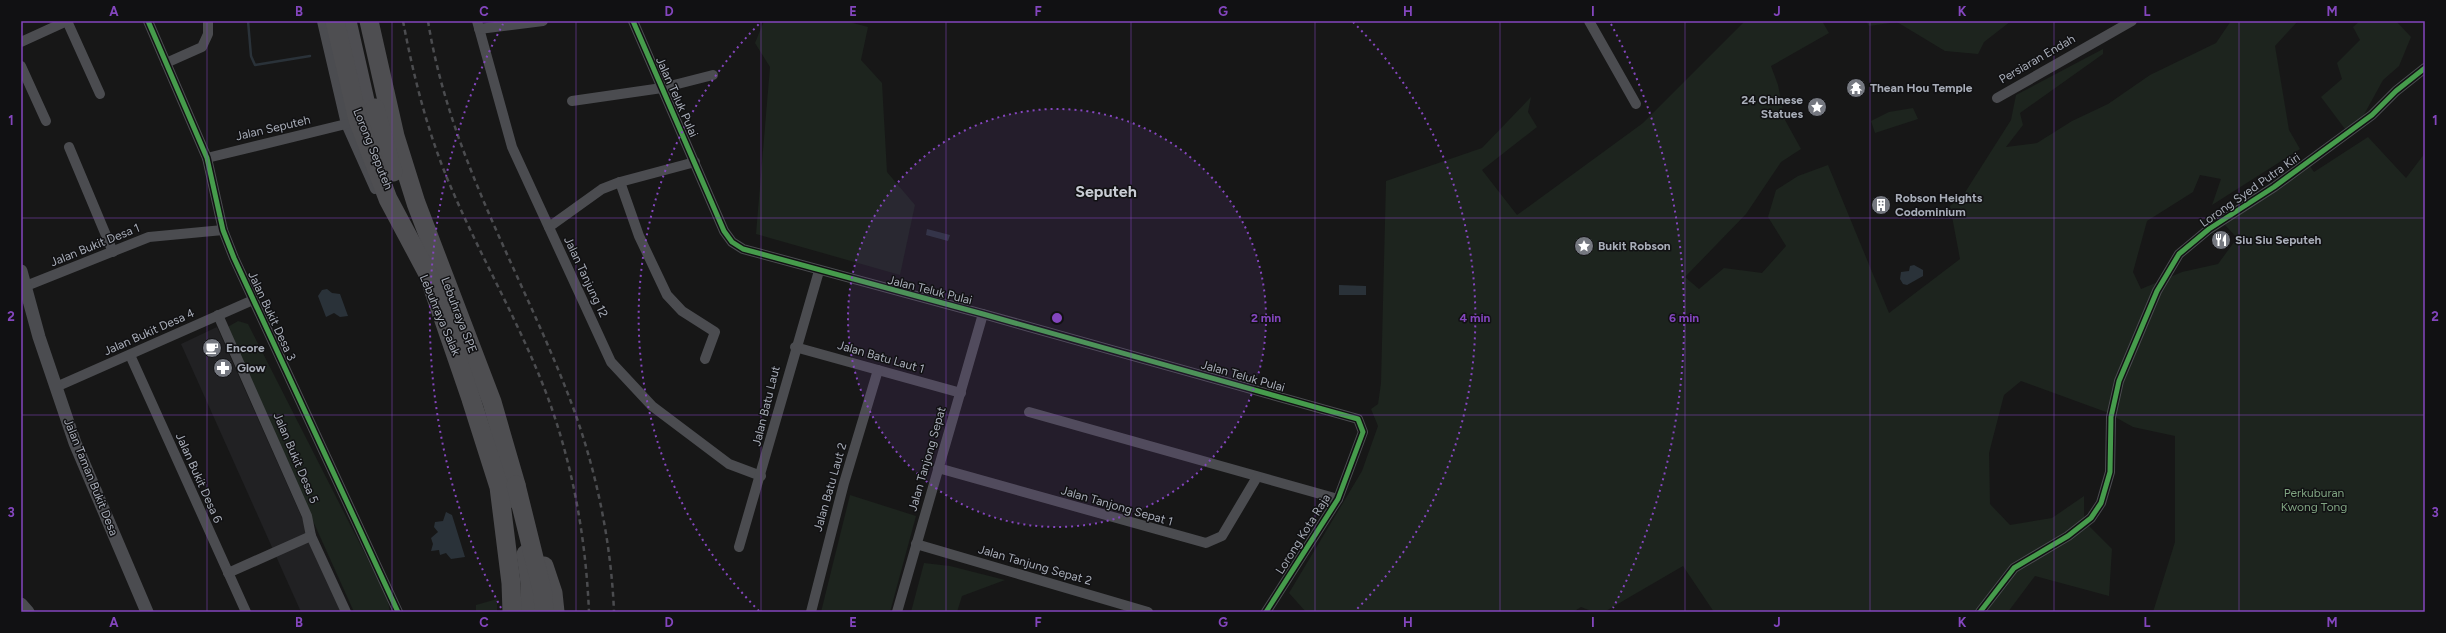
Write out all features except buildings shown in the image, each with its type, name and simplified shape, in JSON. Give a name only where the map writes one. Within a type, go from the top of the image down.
[{"type":"highway","points":[[335,21],[358,120],[388,198],[428,274]]},
{"type":"highway","name":"Lebuhraya Salak","points":[[348,21],[368,114],[414,254],[466,377],[497,482],[513,582],[515,612]]},
{"type":"highway","name":"Lebuhraya SPE","points":[[357,21],[382,140],[471,399],[499,487],[511,582],[512,612]]},
{"type":"highway","name":"Lebuhraya SPE","points":[[368,21],[395,136],[416,202],[492,402],[516,480],[530,583],[531,612]]},
{"type":"highway","name":"Lebuhraya Salak","points":[[373,21],[388,97],[422,201],[487,376],[516,480]]},
{"type":"highway","points":[[516,480],[543,594],[544,612]]},
{"type":"highway","points":[[516,480],[553,593],[555,612]]},
{"type":"street","points":[[21,42],[67,21],[100,94]]},
{"type":"street","name":"Jalan Bukit Desa 3","points":[[148,21],[206,158],[223,230],[253,300],[398,612]]},
{"type":"street","points":[[166,63],[202,47],[208,34],[208,21]]},
{"type":"street","name":"Lorong Seputeh","points":[[322,21],[346,124],[386,214],[414,254]]},
{"type":"street","points":[[478,25],[541,21]]},
{"type":"street","name":"Jalan Teluk Pulai","points":[[633,21],[724,231],[732,242],[742,250],[983,314],[1358,419]]},
{"type":"street","points":[[1589,21],[1636,104]]},
{"type":"street","name":"Persiaran Endah","points":[[1997,98],[2132,21]]},
{"type":"street","name":"Jalan Tanjung 12","points":[[478,25],[507,135],[606,353],[618,371],[652,406],[729,464],[761,476]]},
{"type":"street","points":[[21,66],[46,121]]},
{"type":"street","name":"Lorong Syed Putra Kiri","points":[[1980,612],[2014,568],[2068,536],[2091,518],[2101,503],[2110,472],[2111,417],[2119,381],[2157,291],[2179,254],[2209,229],[2274,188],[2372,115],[2396,91],[2425,68]]},
{"type":"street","points":[[572,101],[662,88],[713,75]]},
{"type":"street","name":"Jalan Seputeh","points":[[206,158],[346,124]]},
{"type":"street","points":[[69,147],[113,252]]},
{"type":"street","points":[[548,226],[602,189],[620,182],[694,162]]},
{"type":"street","points":[[620,182],[639,236],[666,295],[682,311],[715,332],[705,359]]},
{"type":"street","name":"Jalan Bukit Desa 1","points":[[26,286],[149,237],[223,230]]},
{"type":"street","name":"Jalan Taman Bukit Desa","points":[[21,271],[39,337],[74,443],[147,612]]},
{"type":"street","name":"Jalan Batu Laut","points":[[739,547],[761,476],[795,346],[818,271]]},
{"type":"street","name":"Jalan Bukit Desa 4","points":[[56,387],[253,300]]},
{"type":"street","name":"Jalan Tanjong Sepat","points":[[897,612],[983,314]]},
{"type":"street","name":"Jalan Bukit Desa 5","points":[[218,315],[307,516],[311,536],[346,612]]},
{"type":"street","name":"Jalan Batu Laut 1","points":[[795,346],[960,393]]},
{"type":"street","name":"Jalan Bukit Desa 6","points":[[130,355],[246,612]]},
{"type":"street","name":"Jalan Batu Laut 2","points":[[811,612],[844,483],[878,370]]},
{"type":"street","name":"Lorong Kota Raja","points":[[1029,412],[1338,499]]},
{"type":"street","name":"Lorong Kota Raja","points":[[1266,612],[1338,499],[1363,432],[1358,419]]},
{"type":"street","name":"Jalan Tanjong Sepat 1","points":[[938,468],[1206,543],[1222,536],[1257,477]]},
{"type":"street","points":[[228,573],[311,536]]},
{"type":"street","name":"Jalan Tanjung Sepat 2","points":[[916,544],[1148,612]]},
{"type":"street","points":[[21,604],[28,612]]},
{"type":"shaded area","points":[[927,229],[950,235],[948,241],[926,235]]},
{"type":"shaded area","points":[[1914,265],[1923,270],[1923,276],[1907,285],[1903,284],[1900,279],[1901,272],[1909,271],[1910,266]]},
{"type":"shaded area","points":[[1339,285],[1366,286],[1366,295],[1339,295]]},
{"type":"shaded area","points":[[327,289],[332,293],[340,294],[348,316],[340,317],[334,313],[326,317],[318,296],[322,290]]},
{"type":"shaded area","points":[[217,327],[344,612],[301,612],[181,344]]},
{"type":"shaded area","points":[[446,512],[452,515],[465,557],[451,559],[446,553],[440,555],[439,550],[431,551],[433,544],[431,538],[438,532],[434,527],[435,522],[443,521]]},
{"type":"green space","points":[[764,21],[845,21],[868,27],[861,60],[882,83],[887,172],[915,205],[900,275],[756,234],[770,67],[755,43]]},
{"type":"green space","name":"Perkuburan Kwong Tong","points":[[1745,21],[1822,21],[1829,33],[1771,66],[1778,85],[1785,120],[1801,149],[1781,162],[1746,214],[1685,277],[1699,289],[1724,268],[1762,273],[1786,246],[1768,217],[1776,190],[1798,176],[1828,165],[1889,313],[1960,259],[1950,206],[1964,194],[2011,120],[2016,95],[2103,49],[2103,54],[2020,113],[2023,125],[2006,147],[2037,143],[2072,121],[2108,104],[2150,75],[2216,43],[2231,21],[2298,21],[2275,46],[2289,130],[2300,149],[2212,205],[2221,179],[2200,175],[2193,192],[2147,221],[2133,272],[2141,289],[2182,272],[2218,264],[2237,238],[2225,225],[2309,165],[2314,172],[2368,137],[2406,178],[2425,153],[2425,612],[2153,612],[2175,542],[2175,436],[2133,427],[2106,412],[2021,381],[2004,395],[1989,453],[1990,504],[2010,525],[2052,518],[2084,496],[2084,521],[2112,549],[2109,596],[2035,576],[2008,612],[1714,612],[1683,566],[1604,612],[1594,612],[1581,607],[1573,612],[1306,612],[1289,593],[1362,471],[1378,426],[1371,409],[1378,404],[1381,383],[1386,181],[1482,148],[1531,97],[1528,112],[1537,127],[1482,170],[1517,215],[1643,123]]},
{"type":"green space","points":[[1866,21],[2011,21],[1984,42],[1978,54],[1945,51],[1897,22],[1869,26]]},
{"type":"green space","points":[[2360,21],[2396,21],[2411,37],[2399,66],[2383,80],[2361,120],[2345,129],[2321,97],[2342,79],[2337,63],[2360,40],[2353,27]]},
{"type":"green space","points":[[1913,108],[1918,119],[1875,133],[1871,121],[1889,112]]},
{"type":"green space","points":[[238,321],[248,324],[387,597],[390,612],[354,612],[226,328]]},
{"type":"green space","points":[[850,495],[916,516],[890,612],[821,612]]},
{"type":"green space","points":[[924,563],[950,566],[1005,580],[962,596],[957,612],[911,612]]},
{"type":"green space","points":[[497,599],[497,612],[476,612],[476,605]]},
{"type":"waterway","points":[[248,21],[251,56],[255,65],[310,56]]},
{"type":"railway","points":[[403,21],[423,108],[444,172],[465,220],[531,356],[543,384],[561,436],[573,486],[582,536],[589,612]]},
{"type":"railway","points":[[428,21],[438,70],[468,163],[566,389],[585,443],[593,471],[605,527],[614,612]]},
{"type":"cycle path","points":[[148,21],[207,158],[223,230],[234,258],[398,612]]},
{"type":"cycle path","points":[[633,21],[724,231],[732,242],[743,249],[983,314],[1358,419],[1363,432],[1338,499],[1266,612]]},
{"type":"cycle path","points":[[1980,612],[2014,568],[2068,536],[2091,518],[2101,503],[2110,472],[2111,417],[2119,381],[2157,291],[2179,254],[2209,229],[2274,187],[2372,115],[2396,91],[2425,68]]},
{"type":"place","name":"Thean Hou Temple","points":[[1856,88]]},
{"type":"place","name":"24 Chinese Statues","points":[[1817,107]]},
{"type":"place","name":"Robson Heights Codominium","points":[[1881,205]]},
{"type":"place","name":"Siu Siu Seputeh","points":[[2221,240]]},
{"type":"place","name":"Bukit Robson","points":[[1584,246]]},
{"type":"place","name":"Encore","points":[[212,348]]},
{"type":"place","name":"Glow","points":[[223,368]]},
{"type":"district","name":"Seputeh","points":[[1106,191]]}]
